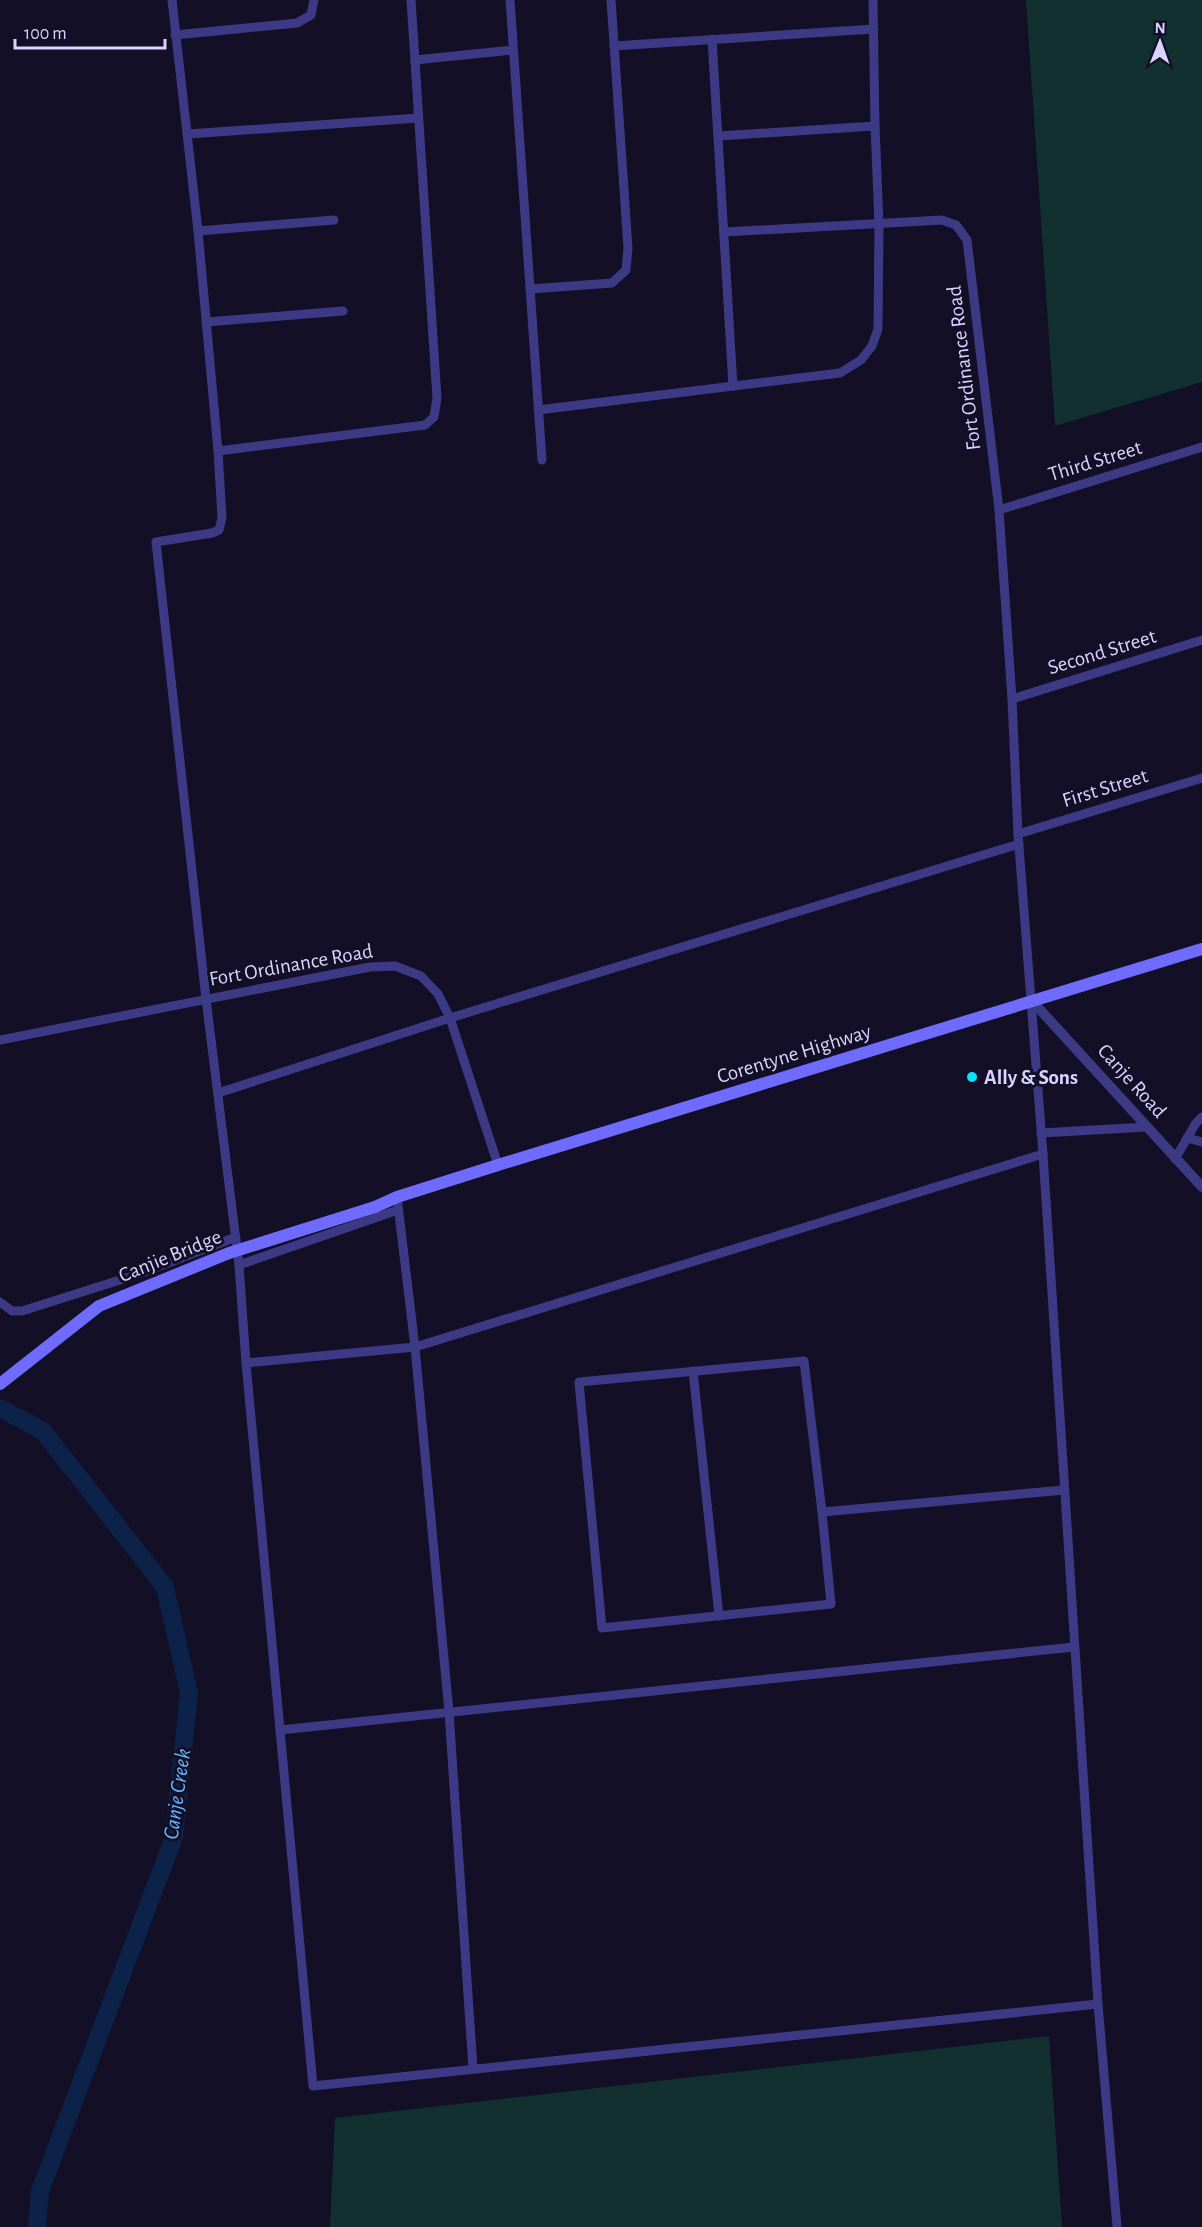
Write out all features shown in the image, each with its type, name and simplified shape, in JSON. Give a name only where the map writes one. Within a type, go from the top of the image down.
[{"type":"main road","name":"Corentyne Highway","points":[[398,1204],[498,1165],[1202,949]]},
{"type":"main road","name":"Canjie Bridge","points":[[0,1384],[99,1306],[229,1253],[375,1207],[398,1204]]},
{"type":"street","points":[[172,0],[198,231],[222,518],[219,530],[212,533],[156,542],[206,999],[239,1265],[246,1363],[313,2086],[1098,2004]]},
{"type":"street","points":[[175,35],[297,23],[311,15],[314,0]]},
{"type":"street","points":[[218,451],[425,425],[434,417],[437,398],[411,0]]},
{"type":"street","points":[[510,0],[542,460]]},
{"type":"street","points":[[530,290],[612,283],[626,270],[628,248],[611,0]]},
{"type":"street","points":[[538,410],[840,373],[861,360],[872,346],[878,328],[879,225],[873,0]]},
{"type":"street","points":[[614,46],[874,29]]},
{"type":"street","points":[[712,39],[733,386]]},
{"type":"street","points":[[415,60],[513,50]]},
{"type":"street","points":[[188,134],[418,118]]},
{"type":"street","points":[[719,136],[875,126]]},
{"type":"street","points":[[198,231],[334,220]]},
{"type":"street","name":"Fort Ordinance Road","points":[[879,225],[942,220],[956,225],[967,240],[999,510],[1012,699],[1018,839],[1033,1002],[1098,2004],[1118,2227]]},
{"type":"street","points":[[724,232],[879,225]]},
{"type":"street","points":[[206,322],[343,311]]},
{"type":"street","name":"Third Street","points":[[999,510],[1202,447]]},
{"type":"street","name":"Second Street","points":[[1012,699],[1202,640]]},
{"type":"street","name":"First Street","points":[[218,1093],[1018,839],[1202,778]]},
{"type":"street","name":"Fort Ordinance Road","points":[[0,1040],[370,967],[395,966],[421,976],[438,994],[450,1018],[498,1165]]},
{"type":"street","name":"Canje Road","points":[[1033,1002],[1202,1187]]},
{"type":"street","points":[[1175,1159],[1202,1117]]},
{"type":"street","points":[[1041,1132],[1147,1127]]},
{"type":"street","points":[[1187,1138],[1202,1142]]},
{"type":"street","points":[[246,1363],[415,1347],[1043,1154]]},
{"type":"street","points":[[239,1265],[398,1204],[415,1347],[449,1712],[473,2069]]},
{"type":"street","points":[[0,1302],[12,1311],[22,1311],[142,1273],[236,1237]]},
{"type":"street","points":[[804,1360],[831,1604],[602,1628],[579,1382],[693,1371],[804,1360]]},
{"type":"street","points":[[693,1371],[719,1616]]},
{"type":"street","points":[[822,1512],[1064,1490]]},
{"type":"street","points":[[280,1730],[1074,1647]]},
{"type":"green space","points":[[1026,0],[1202,0],[1202,382],[1055,426]]},
{"type":"green space","points":[[1049,2036],[1062,2227],[330,2227],[335,2118]]},
{"type":"waterway","name":"Canje Creek","points":[[0,1408],[43,1431],[165,1587],[189,1693],[174,1837],[40,2191],[37,2227]]},
{"type":"place","name":"Ally & Sons","points":[[972,1077]]}]
